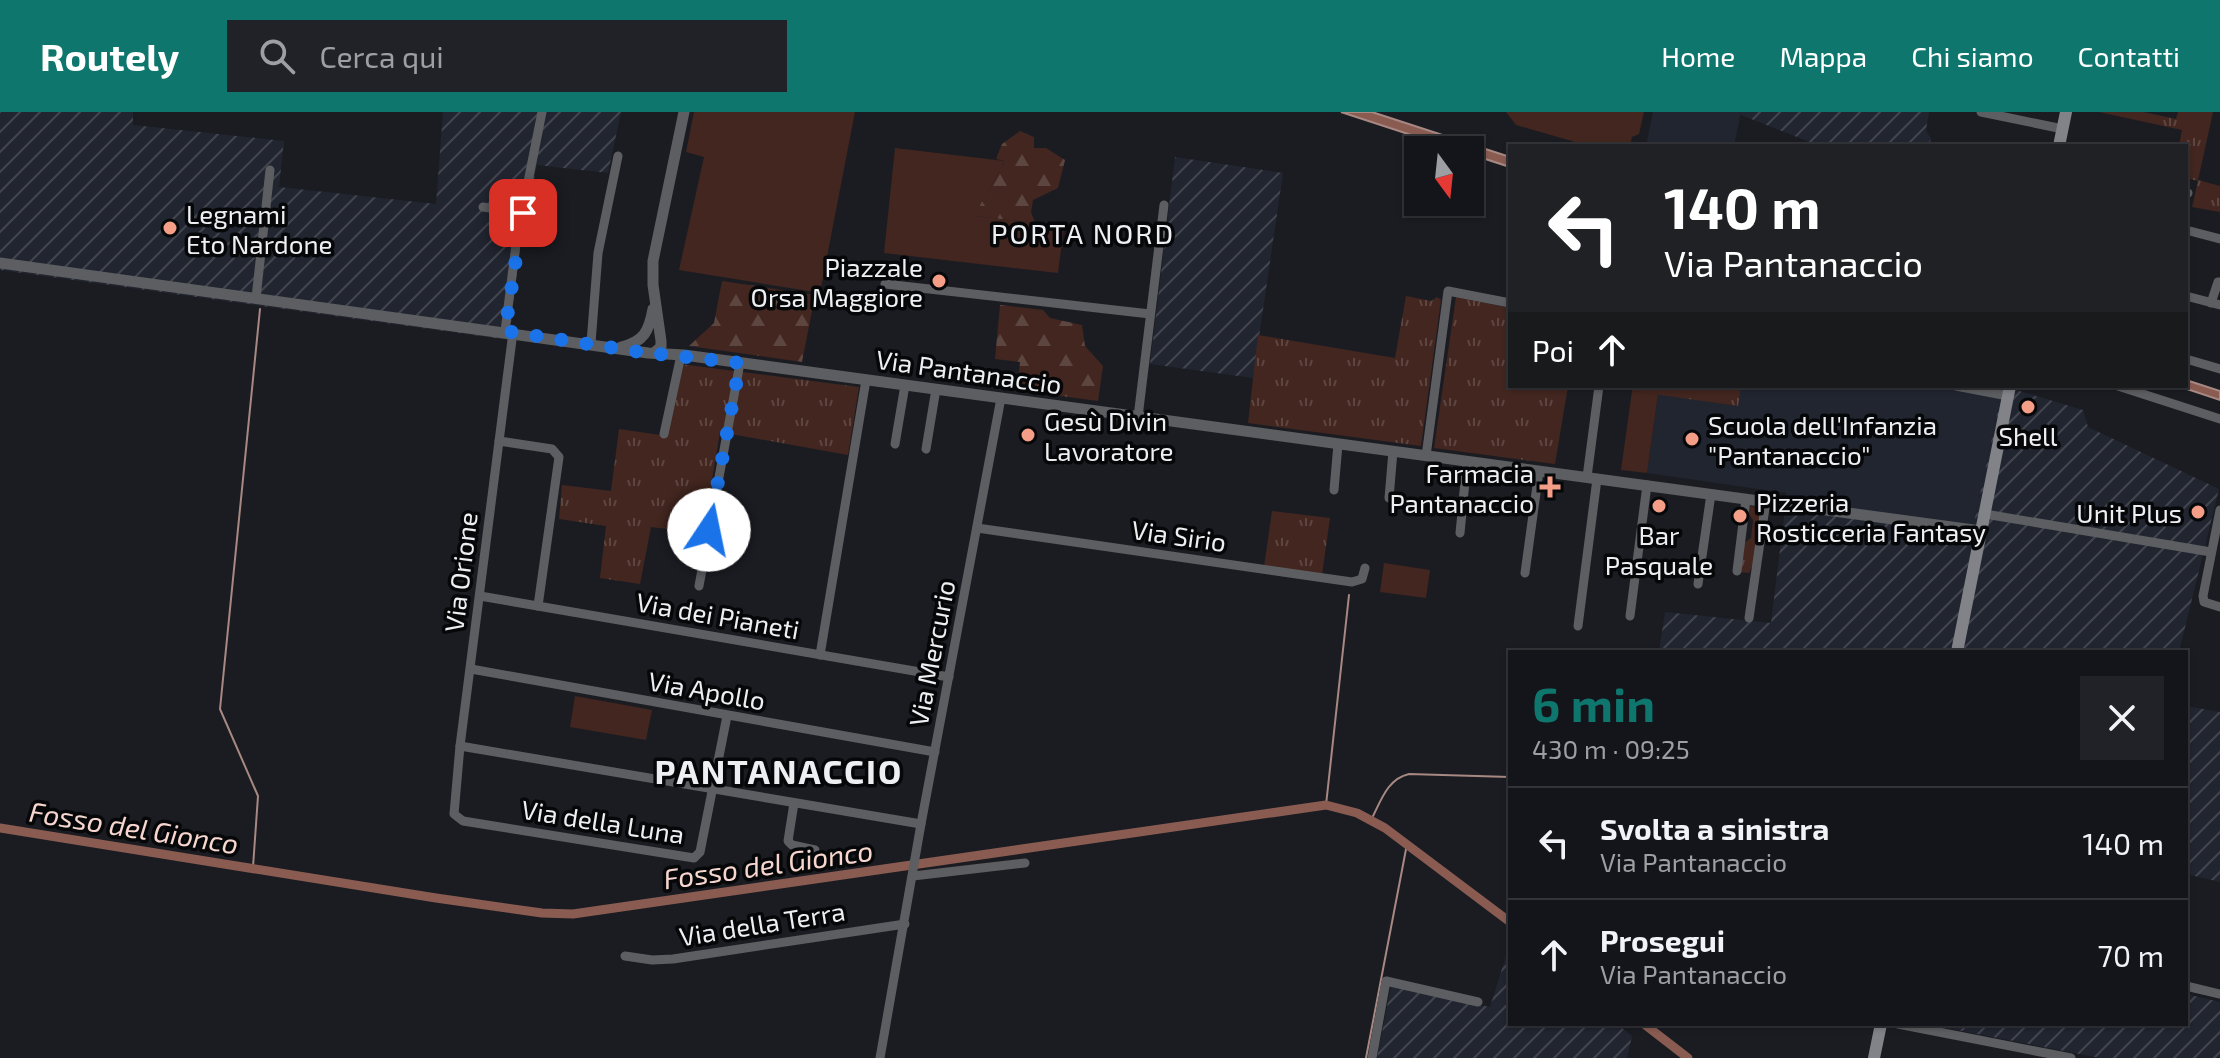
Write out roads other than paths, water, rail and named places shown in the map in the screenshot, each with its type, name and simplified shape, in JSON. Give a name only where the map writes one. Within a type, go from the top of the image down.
[{"type":"main road","points":[[2059,144],[2066,112]]},
{"type":"main road","points":[[1957,650],[2009,391]]},
{"type":"main road","points":[[1874,1058],[1881,1026]]},
{"type":"street","name":"Via Orione","points":[[456,817],[453,807],[499,441],[523,213],[542,112]]},
{"type":"street","points":[[655,346],[654,254],[684,112]]},
{"type":"street","points":[[1981,112],[2063,129]]},
{"type":"street","points":[[591,343],[598,253],[618,156]]},
{"type":"street","points":[[256,298],[270,170]]},
{"type":"street","points":[[1138,417],[1164,205]]},
{"type":"street","points":[[483,207],[523,213]]},
{"type":"street","points":[[2188,231],[2220,239]]},
{"type":"street","name":"Via Pantanaccio","points":[[0,263],[621,347],[655,346],[681,355],[1981,531]]},
{"type":"street","points":[[2188,297],[2216,304],[2220,282]]},
{"type":"street","points":[[885,284],[1150,314]]},
{"type":"street","points":[[1426,456],[1448,291],[1508,303]]},
{"type":"street","points":[[655,305],[641,346],[655,346]]},
{"type":"street","points":[[644,336],[653,332],[655,346]]},
{"type":"street","name":"Via Pantanaccio","points":[[621,347],[644,336]]},
{"type":"street","points":[[664,434],[681,355]]},
{"type":"street","points":[[2188,360],[2220,369]]},
{"type":"street","points":[[699,586],[740,363]]},
{"type":"street","points":[[820,655],[866,380]]},
{"type":"street","points":[[895,444],[905,385]]},
{"type":"street","points":[[1578,626],[1599,388]]},
{"type":"street","points":[[1977,388],[2009,391]]},
{"type":"street","points":[[2124,388],[2220,419]]},
{"type":"street","points":[[926,449],[936,389]]},
{"type":"street","name":"Via Mercurio","points":[[880,1058],[1001,398]]},
{"type":"street","points":[[499,441],[552,449],[559,457],[538,606]]},
{"type":"street","points":[[1334,490],[1338,444]]},
{"type":"street","points":[[1389,498],[1393,451]]},
{"type":"street","points":[[1460,533],[1467,461]]},
{"type":"street","points":[[1525,573],[1539,471]]},
{"type":"street","points":[[1630,616],[1647,485]]},
{"type":"street","points":[[1698,584],[1711,494]]},
{"type":"street","points":[[1737,571],[1746,499]]},
{"type":"street","points":[[1749,618],[1766,501]]},
{"type":"street","points":[[2220,510],[2203,596],[2204,602],[2220,607]]},
{"type":"street","points":[[1985,514],[2211,552]]},
{"type":"street","name":"Via Sirio","points":[[977,528],[1352,582],[1362,579],[1365,568]]},
{"type":"street","points":[[1742,537],[1759,540]]},
{"type":"street","name":"Via dei Pianeti","points":[[480,596],[949,677]]},
{"type":"street","name":"Via Apollo","points":[[471,669],[935,752]]},
{"type":"street","name":"Via della Luna","points":[[456,817],[463,821],[692,859],[700,852],[727,716]]},
{"type":"street","points":[[460,746],[921,824]]},
{"type":"street","points":[[794,803],[788,841],[792,845],[815,850]]},
{"type":"street","points":[[914,874],[1025,863]]},
{"type":"street","name":"Via della Terra","points":[[625,956],[668,959],[905,924]]},
{"type":"street","points":[[1372,1058],[1386,981],[1478,1002]]},
{"type":"street","points":[[2188,986],[2220,994]]},
{"type":"street","points":[[1907,1026],[2039,1055],[2071,1058]]},
{"type":"waterway","points":[[253,867],[258,796],[220,709],[260,309]]},
{"type":"waterway","points":[[1326,805],[1349,595]]},
{"type":"waterway","points":[[1371,820],[1390,786],[1409,774],[1508,777]]},
{"type":"waterway","name":"Fosso del Gionco","points":[[0,828],[436,898],[542,913],[573,914],[1326,805],[1357,813],[1385,828],[1508,920]]},
{"type":"waterway","points":[[1366,1058],[1407,844]]},
{"type":"waterway","name":"Fosso del Gionco","points":[[1647,1026],[1688,1058]]},
{"type":"place","name":"Legnami Eto Nardone","points":[[170,228]]},
{"type":"place","name":"Piazzale Orsa Maggiore","points":[[939,281]]},
{"type":"place","name":"Shell","points":[[2028,407]]},
{"type":"place","name":"Gesù Divin Lavoratore","points":[[1028,435]]},
{"type":"place","name":"Scuola dell'Infanzia \"Pantanaccio\"","points":[[1692,439]]},
{"type":"place","name":"Farmacia Pantanaccio","points":[[1550,487]]},
{"type":"place","name":"Bar Pasquale","points":[[1659,506]]},
{"type":"place","name":"Unit Plus","points":[[2198,512]]},
{"type":"place","name":"Pizzeria Rosticceria Fantasy","points":[[1740,516]]},
{"type":"district","name":"PORTA NORD","points":[[1083,233]]},
{"type":"district","name":"PANTANACCIO","points":[[779,770]]}]
